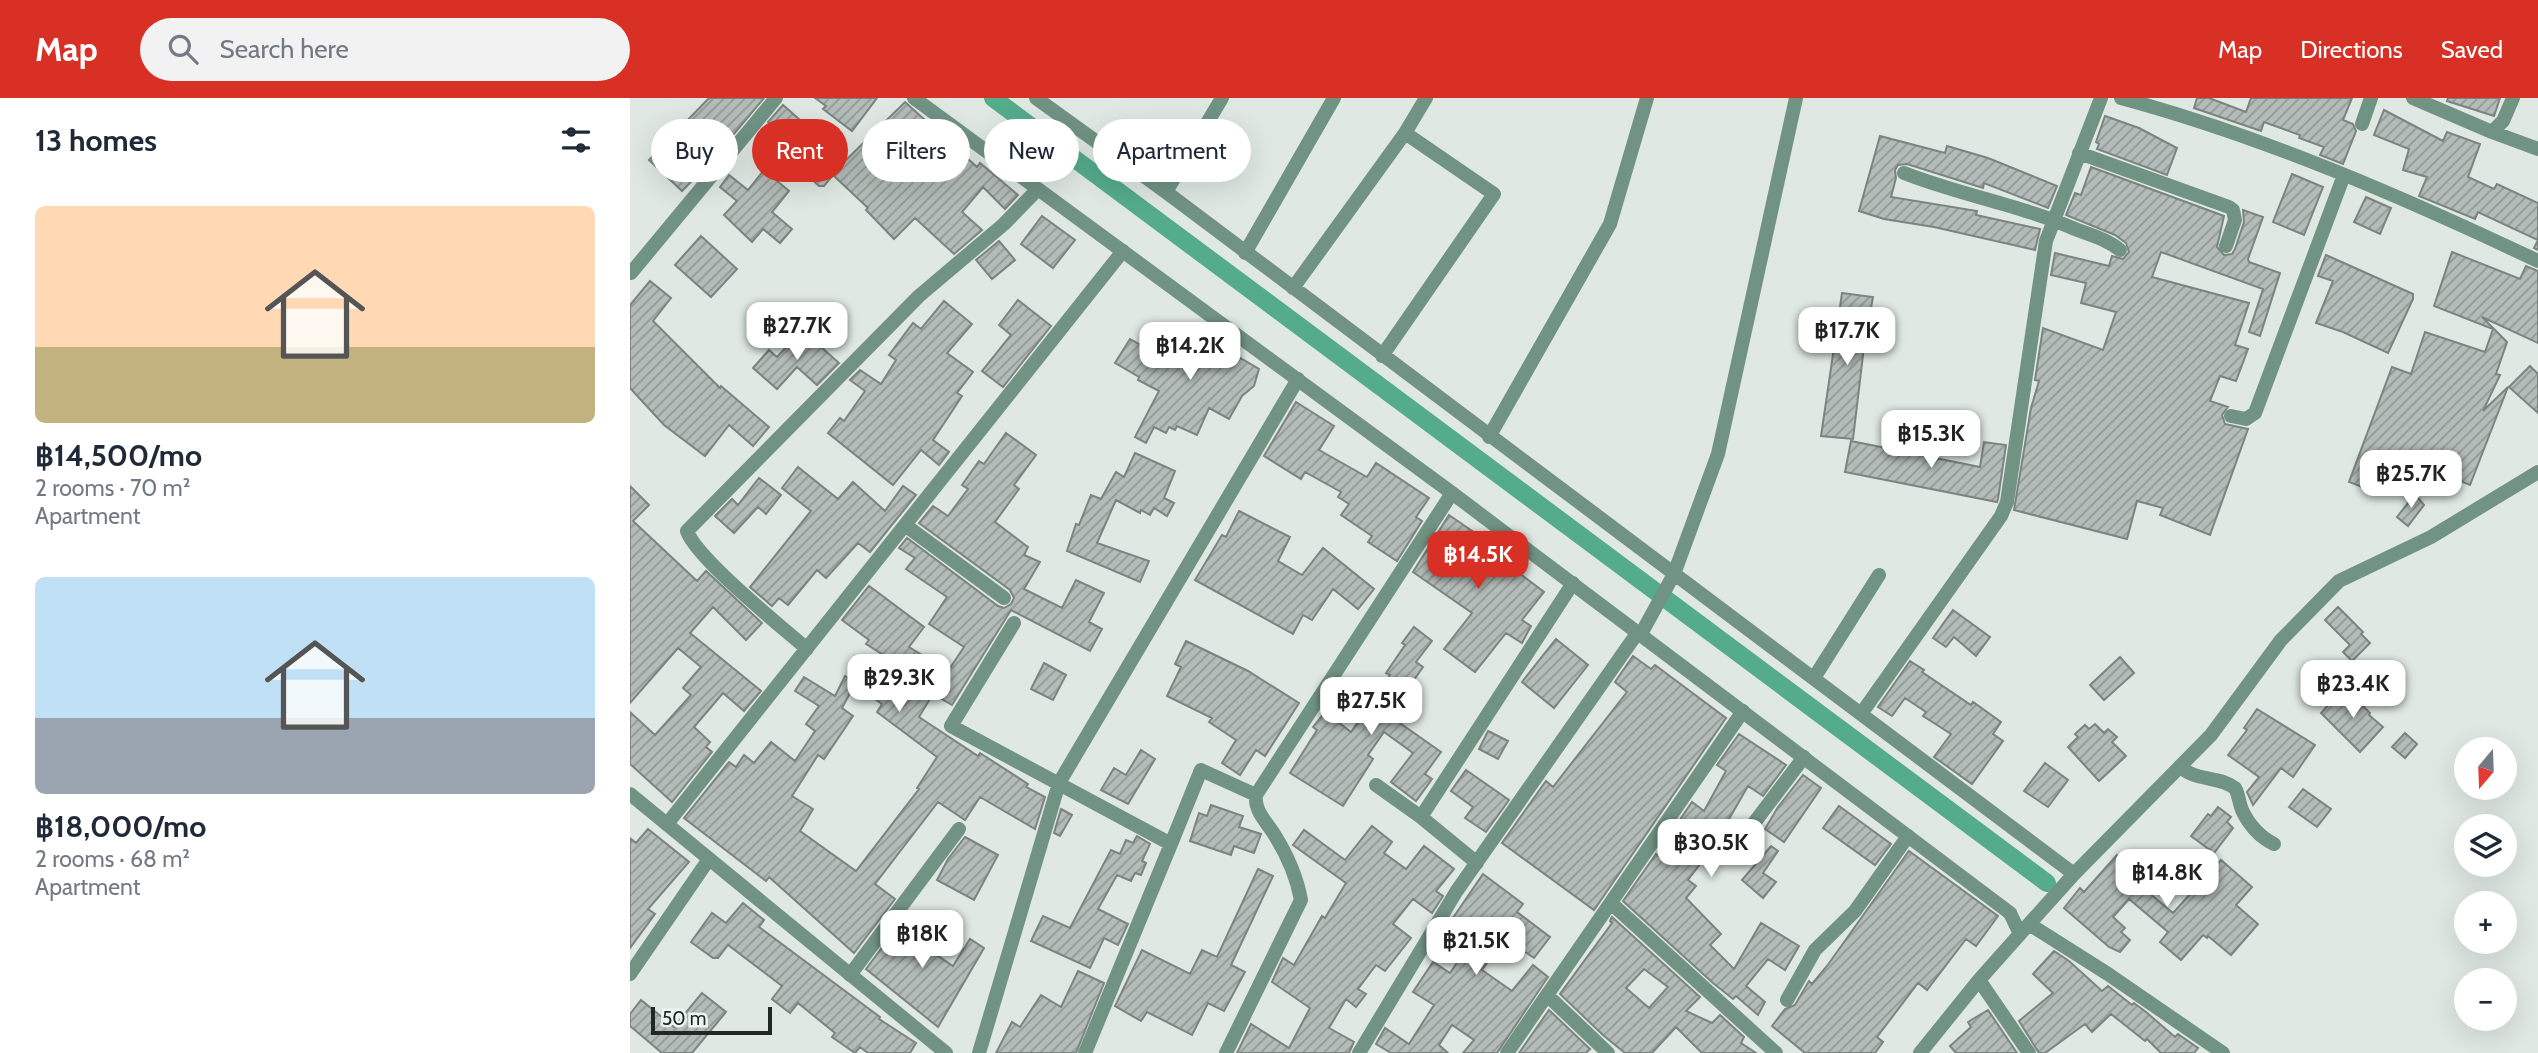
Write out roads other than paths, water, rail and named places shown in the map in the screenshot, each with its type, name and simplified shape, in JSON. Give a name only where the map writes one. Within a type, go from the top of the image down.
[{"type":"street","points":[[631,273],[776,98]]},
{"type":"street","points":[[914,98],[1452,492],[2010,913],[2024,929],[2108,974],[2223,1053]]},
{"type":"street","points":[[1036,98],[1166,192],[2074,874]]},
{"type":"street","points":[[1166,192],[1222,98]]},
{"type":"street","points":[[1245,253],[1334,98]]},
{"type":"street","points":[[1293,288],[1405,133],[1426,98]]},
{"type":"street","points":[[1489,437],[1610,224],[1647,98]]},
{"type":"street","points":[[1359,1053],[1394,992],[1477,863],[1640,633],[1674,574],[1718,454],[1796,98]]},
{"type":"street","points":[[1861,714],[2001,516],[2007,502],[2046,241],[2101,98]]},
{"type":"street","points":[[2121,98],[2186,116],[2344,175],[2538,261]]},
{"type":"street","points":[[2362,124],[2371,98]]},
{"type":"street","points":[[2413,98],[2538,149]]},
{"type":"street","points":[[2492,132],[2503,121],[2513,98]]},
{"type":"street","points":[[1382,356],[1494,194],[1405,133]]},
{"type":"street","points":[[2079,153],[2234,210],[2235,220],[2226,246]]},
{"type":"street","points":[[1904,173],[1937,186],[2054,219],[2109,242],[2120,250]]},
{"type":"street","points":[[2231,416],[2246,419],[2255,413],[2344,175]]},
{"type":"street","points":[[807,649],[710,561],[690,539],[687,531],[919,296],[1004,224],[1037,190]]},
{"type":"street","points":[[667,824],[1123,251]]},
{"type":"street","points":[[979,1053],[1059,783],[1298,379]]},
{"type":"street","points":[[1920,1053],[1979,980],[2074,874],[2211,735],[2281,640],[2339,581],[2431,537],[2538,472]]},
{"type":"street","points":[[1226,1053],[1301,900],[1295,879],[1275,835],[1255,804],[1256,795],[1452,492]]},
{"type":"street","points":[[905,526],[1004,598]]},
{"type":"street","points":[[1814,678],[1878,575]]},
{"type":"street","points":[[1421,817],[1573,583]]},
{"type":"street","points":[[1014,623],[951,726],[1171,844]]},
{"type":"street","points":[[1507,1053],[1743,712]]},
{"type":"street","points":[[1751,827],[1804,757]]},
{"type":"street","points":[[2180,766],[2189,774],[2218,779],[2235,788],[2243,812],[2251,824],[2258,833],[2274,844]]},
{"type":"street","points":[[1085,1053],[1201,770],[1256,795]]},
{"type":"street","points":[[1376,786],[1421,817],[1477,863]]},
{"type":"street","points":[[630,794],[946,1053]]},
{"type":"street","points":[[850,975],[959,829]]},
{"type":"street","points":[[1787,1000],[1815,950],[1855,911],[1908,836]]},
{"type":"street","points":[[630,974],[709,859]]},
{"type":"street","points":[[1611,903],[1776,1053]]},
{"type":"street","points":[[1979,980],[2029,1053]]},
{"type":"street","points":[[1548,995],[1608,1053]]},
{"type":"waterway","points":[[993,98],[2047,883]]}]
